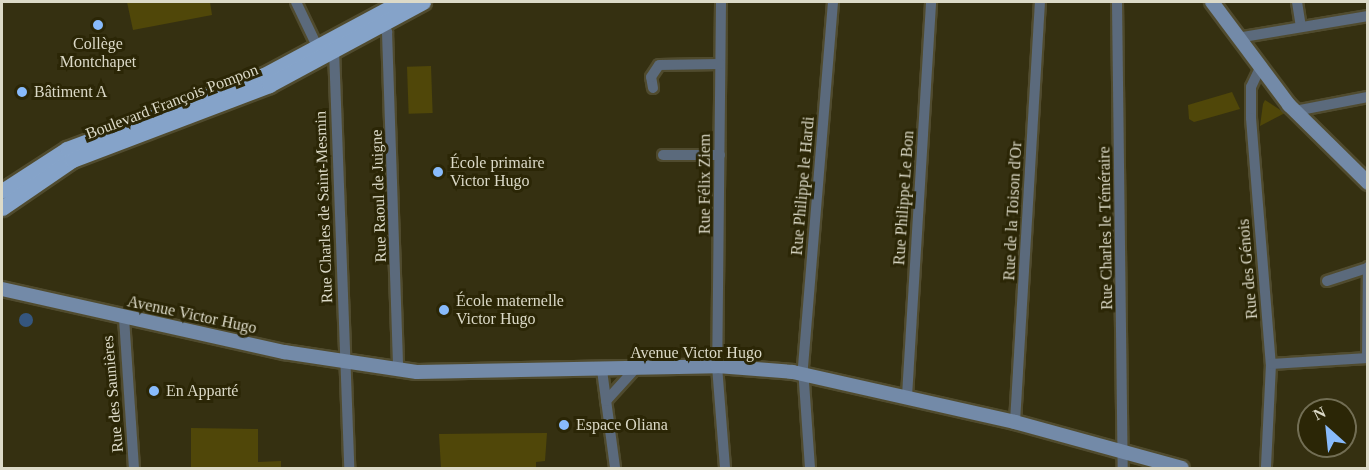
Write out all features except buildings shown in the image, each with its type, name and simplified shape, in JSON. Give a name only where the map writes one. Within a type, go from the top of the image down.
[{"type":"main road","name":"Boulevard François Pompon","points":[[2,188],[67,149],[233,88],[400,2]]},
{"type":"main road","name":"Boulevard François Pompon","points":[[2,208],[72,160],[239,98],[423,2]]},
{"type":"main road","points":[[1212,2],[1259,70],[1295,111],[1368,183]]},
{"type":"main road","name":"Avenue Victor Hugo","points":[[2,279],[36,296]]},
{"type":"main road","name":"Avenue Victor Hugo","points":[[2,289],[124,318],[342,362],[398,368],[496,374],[717,366],[803,374],[1015,422],[1182,468]]},
{"type":"street","points":[[296,2],[317,46]]},
{"type":"street","name":"Rue Félix Ziem","points":[[721,2],[717,366],[725,468]]},
{"type":"street","name":"Rue Philippe le Hardi","points":[[810,468],[803,374],[833,2]]},
{"type":"street","name":"Rue Philippe Le Bon","points":[[907,396],[931,2]]},
{"type":"street","name":"Rue de la Toison d'Or","points":[[1015,422],[1040,2]]},
{"type":"street","name":"Rue Charles le Téméraire","points":[[1117,2],[1123,468]]},
{"type":"street","points":[[1297,2],[1301,26]]},
{"type":"street","points":[[1237,38],[1368,16]]},
{"type":"street","name":"Rue Raoul de Juigne","points":[[379,25],[387,32],[398,368]]},
{"type":"street","name":"Rue Charles de Saint-Mesmin","points":[[334,50],[342,362]]},
{"type":"street","points":[[653,88],[651,77],[659,65],[720,64]]},
{"type":"street","name":"Rue des Génois","points":[[1259,70],[1251,87],[1252,152],[1270,364],[1266,468]]},
{"type":"street","points":[[1295,111],[1368,97]]},
{"type":"street","points":[[663,155],[720,154]]},
{"type":"street","points":[[1270,364],[1367,358],[1366,268],[1327,281]]},
{"type":"street","name":"Rue des Saunières","points":[[124,318],[134,468]]},
{"type":"street","points":[[342,362],[349,468]]},
{"type":"street","points":[[606,401],[635,369]]},
{"type":"street","points":[[602,370],[615,468]]},
{"type":"shaded area","points":[[127,2],[210,2],[212,15],[133,30]]},
{"type":"shaded area","points":[[431,66],[433,113],[409,114],[407,67]]},
{"type":"shaded area","points":[[1232,92],[1240,109],[1194,122],[1189,119],[1188,105]]},
{"type":"shaded area","points":[[1265,100],[1285,113],[1260,126],[1263,104]]},
{"type":"shaded area","points":[[191,428],[258,429],[258,462],[281,461],[281,468],[191,468]]},
{"type":"shaded area","points":[[547,433],[545,461],[536,462],[536,468],[441,468],[439,434]]},
{"type":"water","points":[[23,313],[29,313],[33,320],[29,327],[23,327],[19,323],[19,317]]},
{"type":"place","name":"Collège Montchapet","points":[[98,25]]},
{"type":"place","name":"Bâtiment A","points":[[22,92]]},
{"type":"place","name":"École primaire Victor Hugo","points":[[438,172]]},
{"type":"place","name":"École maternelle Victor Hugo","points":[[444,310]]},
{"type":"place","name":"En Apparté","points":[[154,391]]},
{"type":"place","name":"Espace Oliana","points":[[564,425]]}]
